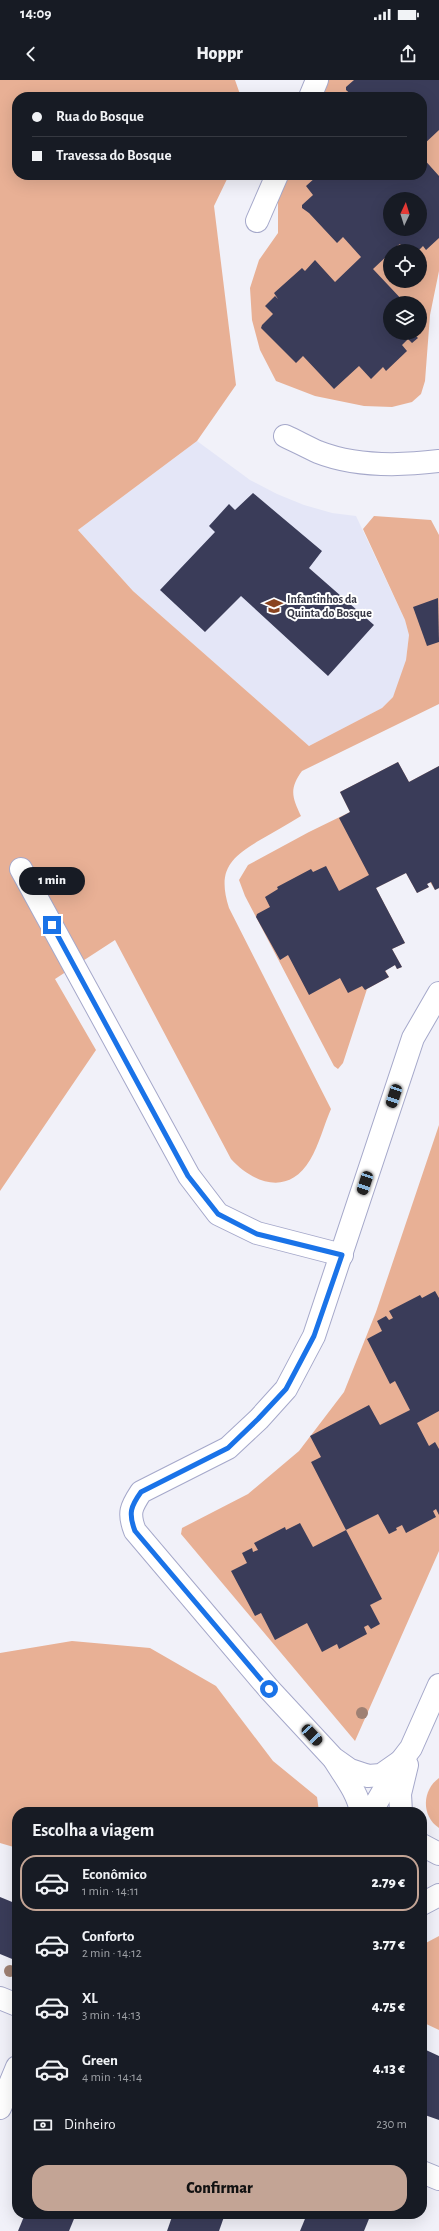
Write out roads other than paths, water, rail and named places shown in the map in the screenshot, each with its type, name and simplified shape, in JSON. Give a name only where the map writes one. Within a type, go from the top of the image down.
[{"type":"street","points":[[312,92],[317,80]]},
{"type":"street","points":[[257,220],[274,180]]},
{"type":"street","points":[[285,436],[318,452],[356,462],[406,465],[439,461]]},
{"type":"street","points":[[21,869],[188,1176],[218,1214],[257,1234],[342,1255]]},
{"type":"street","points":[[360,1807],[353,1789],[333,1758],[269,1689],[135,1531],[130,1518],[133,1503],[141,1492],[228,1448],[286,1389],[314,1336],[413,1038],[439,992]]},
{"type":"street","points":[[374,1807],[406,1755],[439,1685]]},
{"type":"street","points":[[333,1758],[350,1770],[368,1776],[381,1775],[406,1755]]},
{"type":"street","points":[[401,1807],[400,1794],[406,1755]]},
{"type":"street","points":[[427,1848],[439,1854]]},
{"type":"street","points":[[427,1901],[439,1895]]},
{"type":"street","points":[[0,1998],[12,2003]]},
{"type":"street","points":[[0,2108],[12,2079]]},
{"type":"street","points":[[427,2174],[439,2179]]},
{"type":"place","name":"Infantinhos da Quinta do Bosque","points":[[274,606]]}]
